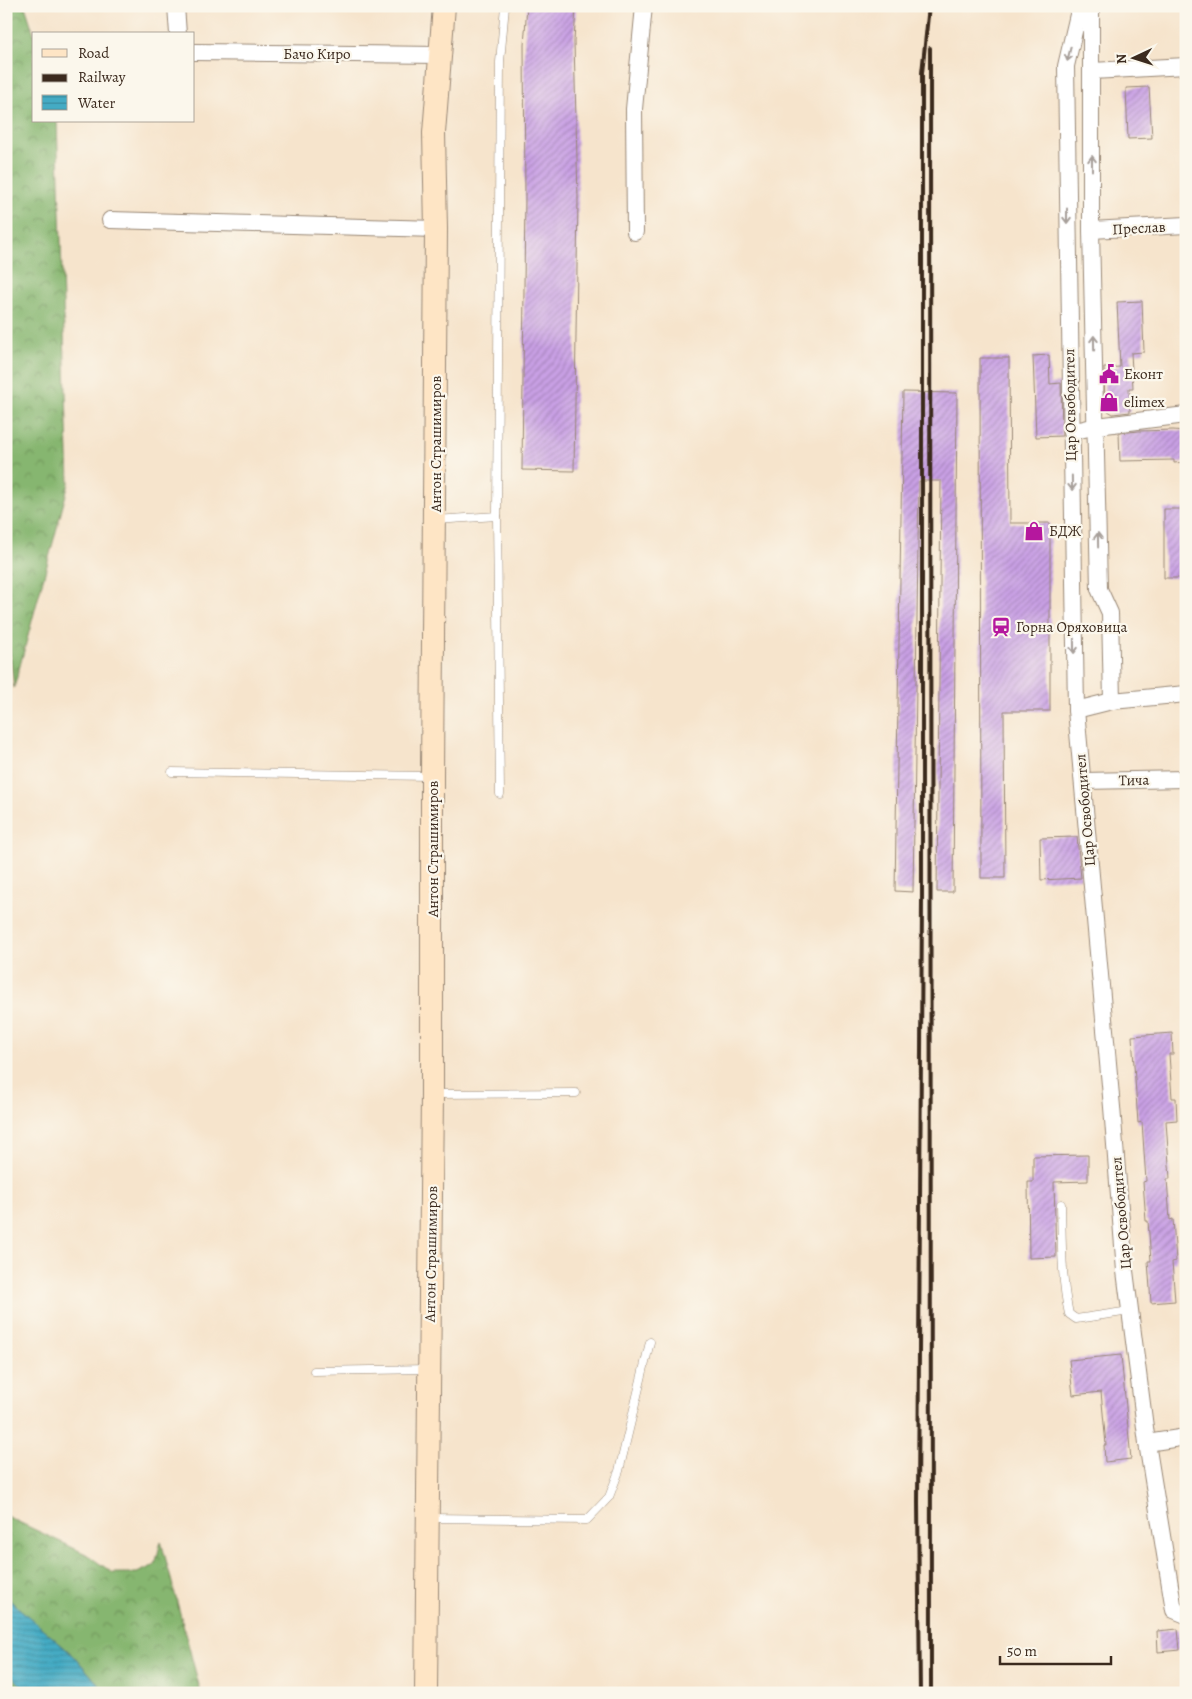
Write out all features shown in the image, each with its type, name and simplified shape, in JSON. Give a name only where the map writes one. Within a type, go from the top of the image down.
[{"type":"street","points":[[176,6],[178,32]]},
{"type":"street","name":"Антон Страшимиров","points":[[426,1693],[430,1370],[435,520],[436,228],[434,134],[444,6]]},
{"type":"street","points":[[635,232],[634,109],[644,6]]},
{"type":"street","name":"Цар Освободител","points":[[1080,6],[1066,66],[1076,710],[1125,1271],[1147,1444],[1180,1613]]},
{"type":"street","name":"Цар Освободител","points":[[1091,6],[1092,230],[1099,589]]},
{"type":"street","name":"Бачо Киро","points":[[195,52],[439,55]]},
{"type":"street","points":[[1092,71],[1186,66]]},
{"type":"street","points":[[110,220],[436,228]]},
{"type":"street","name":"Преслав","points":[[1092,230],[1186,226]]},
{"type":"street","points":[[1071,432],[1096,426],[1186,415]]},
{"type":"street","points":[[1073,590],[1099,589],[1110,613],[1112,701]]},
{"type":"street","points":[[1076,710],[1112,701],[1186,694]]},
{"type":"street","name":"Тича","points":[[1083,781],[1186,779]]},
{"type":"street","points":[[1147,1444],[1186,1437]]},
{"type":"lane","points":[[500,794],[497,516],[500,62],[505,6]]},
{"type":"lane","points":[[435,520],[497,516]]},
{"type":"lane","points":[[172,772],[432,776]]},
{"type":"lane","points":[[432,1094],[576,1093]]},
{"type":"lane","points":[[1061,1204],[1062,1252],[1066,1301],[1069,1314],[1076,1319],[1130,1310]]},
{"type":"lane","points":[[428,1518],[587,1520],[609,1497],[619,1471],[650,1342]]},
{"type":"lane","points":[[314,1371],[430,1370]]},
{"type":"green space","points":[[6,6],[25,6],[33,32],[32,122],[57,122],[69,483],[14,688],[6,618]]},
{"type":"green space","points":[[6,1516],[86,1554],[113,1573],[137,1573],[155,1565],[161,1541],[201,1693],[106,1693],[74,1656],[6,1597]]},
{"type":"green space","points":[[6,1670],[29,1693],[6,1693]]},
{"type":"water","points":[[6,1597],[74,1656],[106,1693],[29,1693],[6,1670]]},
{"type":"building","points":[[527,6],[576,6],[574,42],[578,198],[574,471],[522,470],[525,197],[524,45]]},
{"type":"building","points":[[1149,87],[1152,138],[1128,139],[1126,88]]},
{"type":"building","points":[[1142,301],[1144,352],[1131,353],[1133,388],[1129,388],[1130,412],[1113,414],[1105,409],[1104,368],[1120,367],[1117,302]]},
{"type":"building","points":[[1049,355],[1050,384],[1061,383],[1062,436],[1036,437],[1033,356]]},
{"type":"building","points":[[980,358],[1009,358],[1010,523],[1050,523],[1050,711],[1004,711],[1005,878],[981,878]]},
{"type":"building","points":[[903,392],[957,393],[953,892],[937,892],[941,481],[919,481],[913,892],[895,891]]},
{"type":"building","points":[[1186,431],[1186,462],[1174,463],[1174,460],[1120,461],[1119,433]]},
{"type":"building","points":[[1164,509],[1186,509],[1186,565],[1184,565],[1184,578],[1164,578]]},
{"type":"building","points":[[1077,837],[1081,878],[1041,880],[1040,838]]},
{"type":"building","points":[[1172,1033],[1173,1054],[1169,1054],[1172,1098],[1176,1098],[1177,1120],[1166,1121],[1170,1179],[1167,1179],[1170,1220],[1173,1219],[1176,1261],[1172,1262],[1175,1301],[1151,1303],[1148,1261],[1151,1261],[1143,1182],[1146,1181],[1142,1122],[1138,1123],[1132,1036]]},
{"type":"building","points":[[1088,1155],[1088,1181],[1054,1182],[1056,1257],[1029,1258],[1028,1182],[1033,1182],[1033,1156]]},
{"type":"building","points":[[1121,1355],[1131,1459],[1105,1462],[1104,1445],[1106,1445],[1101,1392],[1073,1395],[1069,1360]]},
{"type":"building","points":[[1178,1629],[1180,1650],[1158,1652],[1157,1631]]},
{"type":"railway","points":[[920,1693],[918,1503],[922,901],[922,73],[929,6]]},
{"type":"railway","points":[[930,48],[931,1693]]},
{"type":"place","name":"Еконт","points":[[1109,374]]},
{"type":"place","name":"elimex","points":[[1109,402]]},
{"type":"place","name":"БДЖ","points":[[1034,531]]},
{"type":"place","name":"Горна Оряховица","points":[[1001,627]]}]
